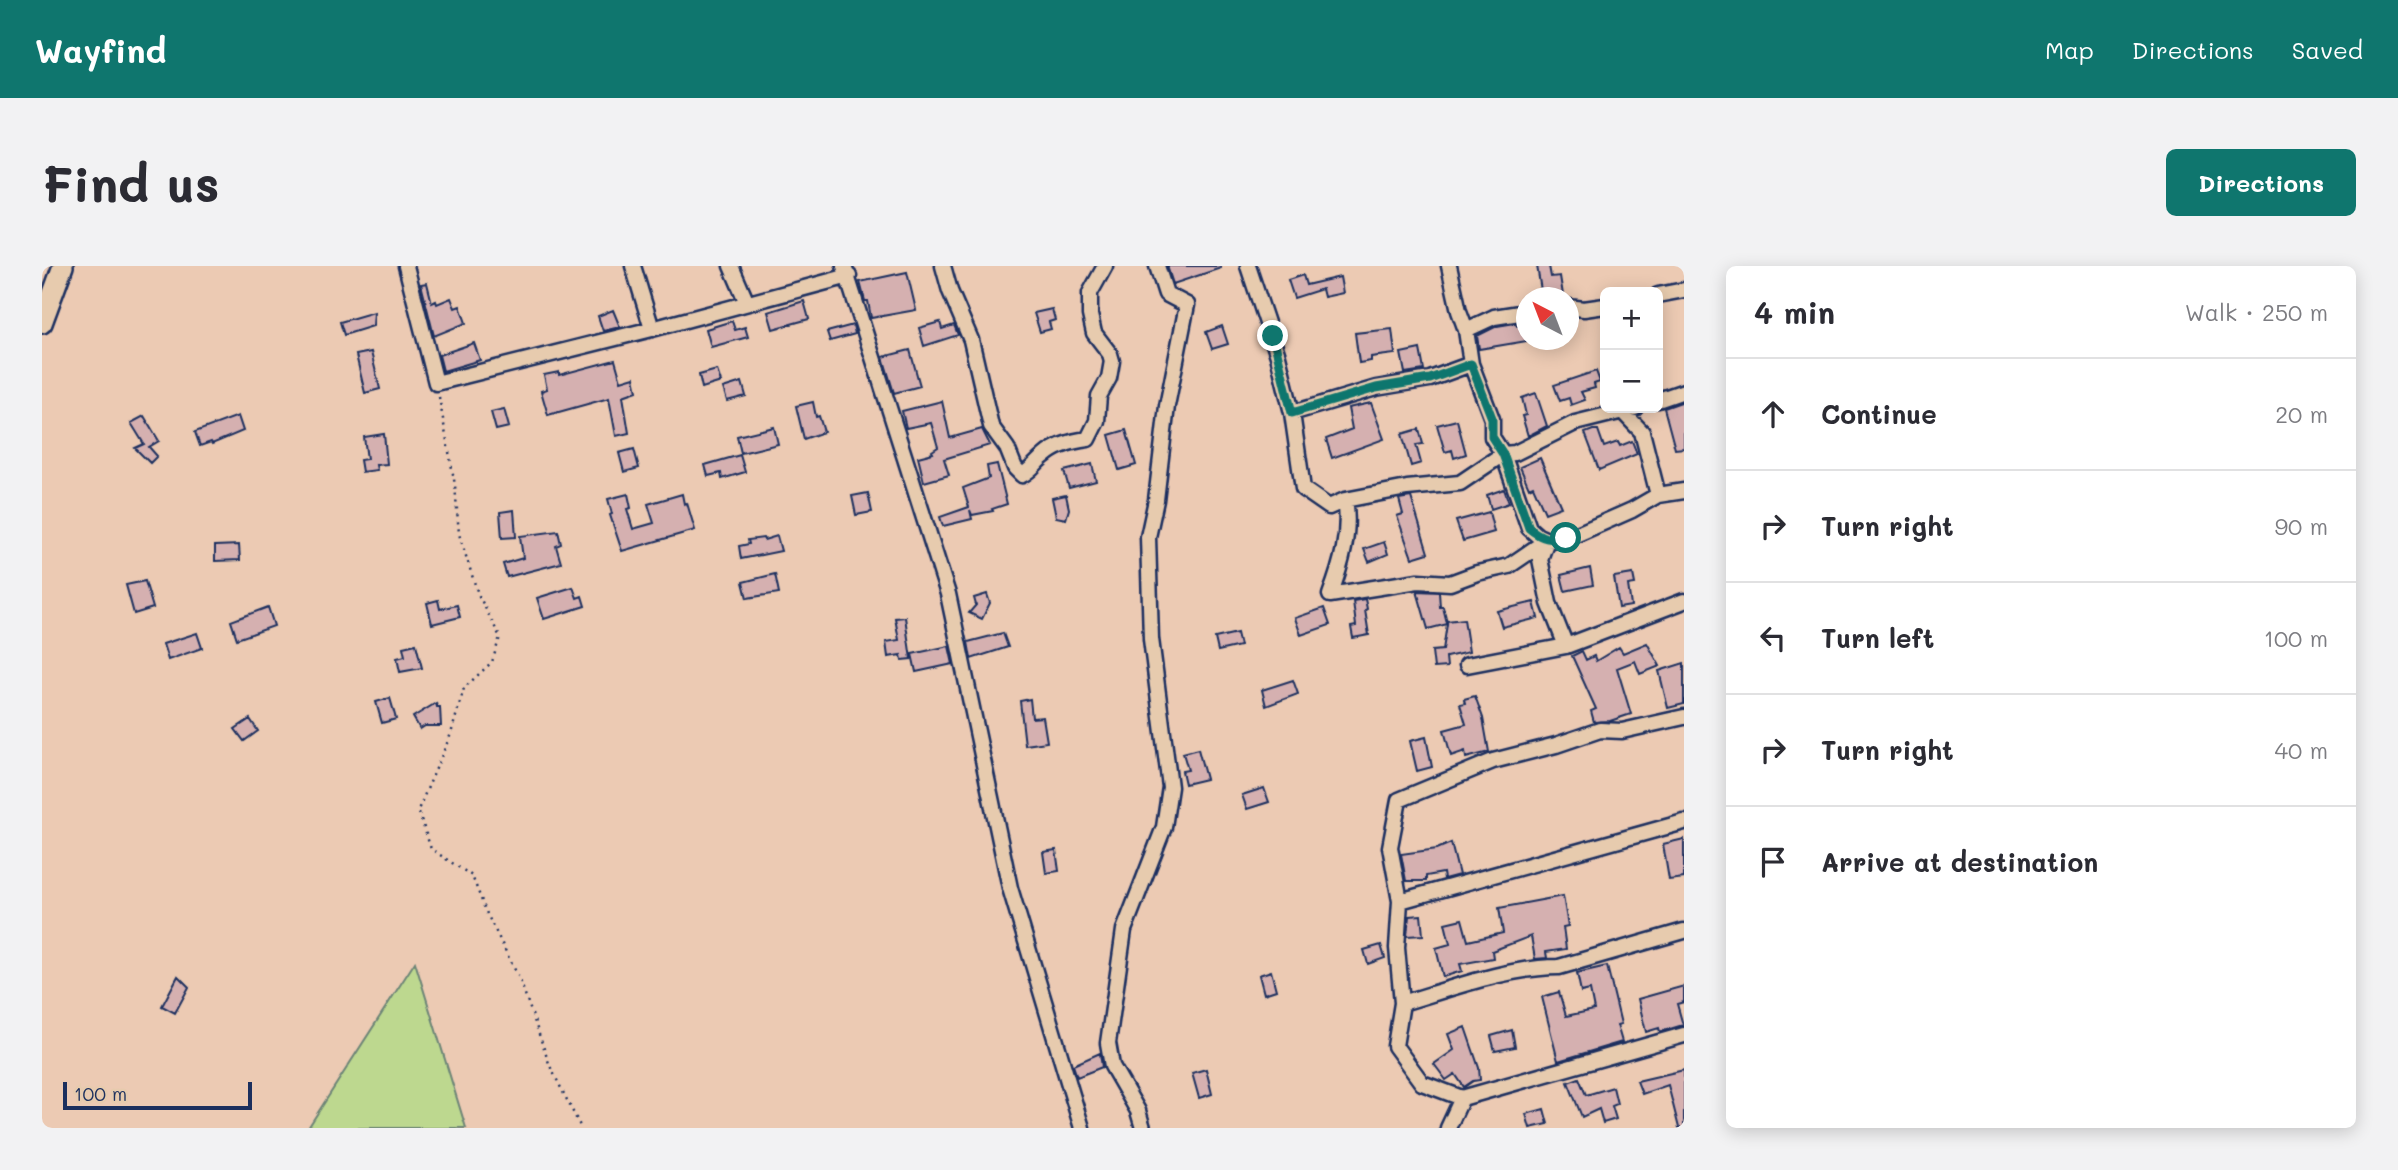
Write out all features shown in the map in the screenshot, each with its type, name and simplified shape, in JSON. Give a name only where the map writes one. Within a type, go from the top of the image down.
[{"type":"main road","points":[[42,323],[63,266]]},
{"type":"street","points":[[406,266],[436,383],[652,329],[747,303],[846,271],[948,594],[1010,888],[1082,1128]]},
{"type":"street","points":[[633,266],[652,329]]},
{"type":"street","points":[[731,266],[747,303]]},
{"type":"street","points":[[943,266],[950,291],[971,340],[991,426],[1007,448],[1015,468],[1022,475],[1032,470],[1043,456],[1061,446],[1088,439],[1097,421],[1099,396],[1109,378],[1112,360],[1094,334],[1090,315],[1090,293],[1105,266]]},
{"type":"street","points":[[1143,1128],[1138,1111],[1112,1066],[1108,1043],[1124,930],[1164,827],[1170,787],[1151,639],[1148,537],[1156,500],[1171,383],[1187,305],[1166,294],[1157,266]]},
{"type":"street","points":[[1248,266],[1273,336],[1292,413],[1303,489],[1329,507],[1345,500],[1407,488],[1460,483],[1503,454],[1515,453],[1575,423],[1617,413]]},
{"type":"street","points":[[1449,266],[1466,330],[1471,364],[1492,418],[1492,437],[1503,454],[1529,528],[1547,540]]},
{"type":"street","points":[[1663,294],[1684,290]]},
{"type":"street","points":[[1579,308],[1600,307]]},
{"type":"street","points":[[1466,330],[1494,317],[1516,314]]},
{"type":"street","points":[[1292,413],[1376,388],[1430,379],[1471,364]]},
{"type":"street","points":[[1663,398],[1684,390]]},
{"type":"street","points":[[1631,413],[1642,432],[1658,495]]},
{"type":"street","points":[[1345,500],[1347,510],[1343,561],[1330,595],[1418,581],[1450,583],[1477,573],[1509,566],[1547,540],[1566,538],[1588,530],[1658,495],[1684,491]]},
{"type":"street","points":[[1547,540],[1541,559],[1549,603],[1566,646]]},
{"type":"street","points":[[1467,665],[1566,646],[1684,601]]},
{"type":"street","points":[[1684,717],[1622,731],[1600,730],[1556,745],[1493,761],[1399,800],[1390,847],[1400,901],[1397,948],[1402,1003],[1395,1046],[1422,1083],[1462,1098],[1684,1035]]},
{"type":"street","points":[[1400,901],[1684,822]]},
{"type":"street","points":[[1402,1003],[1478,981],[1541,967],[1559,967],[1684,931]]},
{"type":"street","points":[[1448,1128],[1462,1098]]},
{"type":"path","points":[[436,383],[455,485],[459,534],[478,594],[500,637],[492,662],[464,688],[451,734],[418,810],[431,849],[472,876],[487,914],[520,980],[550,1066],[581,1128]]},
{"type":"green space","points":[[415,962],[466,1128],[308,1128]]},
{"type":"building","points":[[1167,266],[1221,266],[1221,268],[1173,284]]},
{"type":"building","points":[[1537,266],[1549,266],[1551,277],[1560,276],[1562,287],[1540,287]]},
{"type":"building","points":[[907,272],[916,310],[871,318],[860,282]]},
{"type":"building","points":[[1303,275],[1306,285],[1340,277],[1343,293],[1324,297],[1322,289],[1294,298],[1288,280]]},
{"type":"building","points":[[427,283],[432,303],[436,301],[437,304],[451,298],[455,308],[460,306],[466,323],[434,336],[421,284]]},
{"type":"building","points":[[804,301],[809,319],[773,329],[768,312]]},
{"type":"building","points":[[1052,309],[1055,320],[1049,322],[1051,329],[1040,332],[1034,313]]},
{"type":"building","points":[[613,310],[620,327],[603,331],[598,316]]},
{"type":"building","points":[[374,312],[373,326],[344,335],[340,322]]},
{"type":"building","points":[[732,321],[735,330],[745,327],[748,337],[711,347],[706,329]]},
{"type":"building","points":[[940,322],[942,329],[954,325],[958,335],[924,346],[919,328]]},
{"type":"building","points":[[1515,323],[1516,343],[1479,349],[1477,336],[1497,326]]},
{"type":"building","points":[[853,325],[855,334],[830,341],[827,332]]},
{"type":"building","points":[[1222,326],[1228,344],[1212,349],[1206,332]]},
{"type":"building","points":[[1392,329],[1395,354],[1371,357],[1371,361],[1359,363],[1355,333]]},
{"type":"building","points":[[474,343],[480,360],[443,371],[439,355]]},
{"type":"building","points":[[1420,349],[1424,370],[1405,373],[1401,353]]},
{"type":"building","points":[[910,350],[920,386],[894,393],[883,357]]},
{"type":"building","points":[[371,352],[380,389],[365,393],[356,355]]},
{"type":"building","points":[[615,360],[621,381],[634,377],[637,391],[623,396],[629,433],[616,436],[609,398],[548,415],[541,391],[547,389],[544,375],[559,372],[559,375]]},
{"type":"building","points":[[717,370],[721,382],[702,388],[699,375]]},
{"type":"building","points":[[1596,371],[1600,382],[1594,384],[1595,388],[1581,392],[1585,400],[1571,405],[1569,398],[1560,401],[1554,385]]},
{"type":"building","points":[[742,382],[746,396],[727,401],[723,388]]},
{"type":"building","points":[[1536,393],[1547,426],[1528,436],[1522,416],[1526,415],[1522,398]]},
{"type":"building","points":[[942,401],[950,438],[982,429],[990,445],[944,459],[949,475],[924,482],[918,457],[933,453],[938,447],[931,423],[906,428],[902,411]]},
{"type":"building","points":[[1684,401],[1684,448],[1675,449],[1664,408]]},
{"type":"building","points":[[813,402],[816,417],[819,416],[824,432],[804,439],[796,406]]},
{"type":"building","points":[[1371,403],[1384,439],[1332,458],[1326,439],[1352,429],[1348,408]]},
{"type":"building","points":[[504,409],[509,427],[496,430],[491,412]]},
{"type":"building","points":[[144,416],[159,441],[149,447],[157,456],[150,463],[135,448],[144,444],[131,423]]},
{"type":"building","points":[[238,416],[243,431],[200,446],[195,432]]},
{"type":"building","points":[[1457,420],[1466,454],[1454,458],[1452,450],[1445,452],[1437,425]]},
{"type":"building","points":[[774,427],[778,444],[741,453],[737,436]]},
{"type":"building","points":[[1419,429],[1423,444],[1416,445],[1421,463],[1411,466],[1402,434]]},
{"type":"building","points":[[1126,430],[1136,465],[1119,470],[1109,435]]},
{"type":"building","points":[[1598,430],[1604,447],[1618,442],[1620,446],[1632,441],[1637,454],[1599,470],[1585,433]]},
{"type":"building","points":[[384,434],[387,464],[376,465],[377,470],[362,472],[360,460],[367,459],[364,437]]},
{"type":"building","points":[[634,449],[639,468],[624,472],[619,453]]},
{"type":"building","points":[[740,455],[745,472],[722,479],[721,473],[708,476],[705,465]]},
{"type":"building","points":[[1540,458],[1561,507],[1545,513],[1533,486],[1529,488],[1520,467]]},
{"type":"building","points":[[997,464],[1007,504],[992,509],[993,511],[972,515],[970,510],[972,519],[943,526],[940,517],[969,507],[963,488],[989,478],[987,466]]},
{"type":"building","points":[[1092,464],[1096,481],[1069,488],[1064,471]]},
{"type":"building","points":[[1504,489],[1509,503],[1491,509],[1487,495]]},
{"type":"building","points":[[868,493],[872,512],[856,515],[852,496]]},
{"type":"building","points":[[628,494],[631,508],[627,509],[633,529],[654,523],[648,504],[682,494],[695,530],[622,551],[610,515],[612,514],[608,499]]},
{"type":"building","points":[[1066,495],[1069,509],[1066,519],[1056,517],[1052,498]]},
{"type":"building","points":[[1411,497],[1428,553],[1412,558],[1397,516],[1403,514],[1399,499]]},
{"type":"building","points":[[514,510],[516,537],[502,538],[500,512]]},
{"type":"building","points":[[1489,512],[1494,532],[1463,541],[1456,521]]},
{"type":"building","points":[[558,531],[561,544],[556,546],[561,563],[507,577],[503,564],[523,558],[520,536]]},
{"type":"building","points":[[777,536],[781,551],[741,559],[739,546],[749,544],[748,540],[764,540]]},
{"type":"building","points":[[1384,542],[1388,554],[1369,562],[1364,549]]},
{"type":"building","points":[[239,545],[240,560],[215,561],[215,546]]},
{"type":"building","points":[[1590,568],[1593,585],[1565,591],[1561,575]]},
{"type":"building","points":[[775,574],[779,593],[747,598],[743,582]]},
{"type":"building","points":[[1633,574],[1635,584],[1628,585],[1631,606],[1619,608],[1614,577]]},
{"type":"building","points":[[145,581],[153,608],[134,614],[126,585]]},
{"type":"building","points":[[573,587],[577,598],[582,596],[585,606],[544,619],[537,598]]},
{"type":"building","points":[[1417,591],[1439,592],[1440,607],[1443,607],[1447,623],[1464,619],[1469,652],[1446,657],[1447,667],[1434,668],[1432,651],[1443,650],[1447,624],[1428,629]]},
{"type":"building","points":[[987,594],[990,603],[982,619],[969,613],[976,605],[974,598]]},
{"type":"building","points":[[1365,599],[1369,635],[1353,638],[1351,627],[1356,626],[1353,601]]},
{"type":"building","points":[[438,600],[440,609],[457,605],[460,617],[432,624],[427,603]]},
{"type":"building","points":[[1534,602],[1538,618],[1502,627],[1497,611]]},
{"type":"building","points":[[268,607],[274,626],[237,639],[231,621]]},
{"type":"building","points":[[1324,608],[1330,625],[1301,635],[1295,618]]},
{"type":"building","points":[[905,617],[911,659],[902,660],[901,655],[888,657],[886,642],[899,640],[895,618]]},
{"type":"building","points":[[197,633],[202,648],[168,660],[163,644]]},
{"type":"building","points":[[1003,633],[1008,647],[971,659],[968,642]]},
{"type":"building","points":[[1237,633],[1240,646],[1218,651],[1215,638]]},
{"type":"building","points":[[1647,643],[1660,666],[1640,674],[1635,661],[1617,668],[1631,714],[1610,721],[1594,722],[1591,711],[1596,709],[1572,656],[1582,651],[1586,660],[1594,656],[1596,661],[1619,647],[1623,653]]},
{"type":"building","points":[[416,644],[422,668],[400,672],[397,658],[405,656],[403,647]]},
{"type":"building","points":[[949,646],[953,664],[916,672],[912,654]]},
{"type":"building","points":[[1684,663],[1684,704],[1668,708],[1659,671]]},
{"type":"building","points":[[1293,680],[1298,694],[1266,706],[1262,690]]},
{"type":"building","points":[[1475,696],[1483,718],[1489,752],[1466,758],[1465,751],[1451,756],[1444,730],[1466,724],[1460,704],[1465,703],[1464,699]]},
{"type":"building","points":[[390,698],[396,719],[382,723],[376,702]]},
{"type":"building","points":[[1030,699],[1032,718],[1043,717],[1047,742],[1025,745],[1020,701]]},
{"type":"building","points":[[436,703],[437,707],[440,707],[441,726],[425,726],[420,729],[413,717]]},
{"type":"building","points":[[250,719],[258,731],[244,741],[235,729]]},
{"type":"building","points":[[1426,737],[1432,767],[1417,771],[1410,741]]},
{"type":"building","points":[[1198,749],[1206,779],[1185,784],[1182,771],[1188,770],[1183,753]]},
{"type":"building","points":[[1264,788],[1269,802],[1247,809],[1242,795]]},
{"type":"building","points":[[1684,839],[1684,878],[1669,880],[1663,844]]},
{"type":"building","points":[[1451,843],[1459,875],[1444,879],[1443,873],[1426,876],[1426,881],[1406,881],[1401,854],[1437,849]]},
{"type":"building","points":[[1056,850],[1059,871],[1046,873],[1043,852]]},
{"type":"building","points":[[1563,896],[1568,926],[1563,927],[1566,949],[1546,952],[1547,958],[1535,959],[1531,936],[1492,951],[1493,958],[1460,964],[1462,971],[1443,977],[1436,948],[1450,944],[1445,923],[1462,919],[1468,941],[1503,933],[1499,908]]},
{"type":"building","points":[[1421,915],[1423,935],[1407,936],[1409,916]]},
{"type":"building","points":[[1381,945],[1385,958],[1368,964],[1364,950]]},
{"type":"building","points":[[1607,966],[1621,1024],[1617,1025],[1622,1042],[1558,1061],[1542,997],[1559,992],[1566,1016],[1594,1010],[1590,990],[1581,992],[1577,973]]},
{"type":"building","points":[[1271,971],[1276,990],[1264,994],[1259,975]]},
{"type":"building","points":[[178,976],[189,987],[175,1013],[162,1006]]},
{"type":"building","points":[[1684,986],[1684,1002],[1677,1004],[1683,1025],[1660,1032],[1659,1028],[1646,1032],[1638,999]]},
{"type":"building","points":[[1465,1027],[1479,1068],[1480,1080],[1464,1087],[1455,1074],[1446,1080],[1434,1064],[1454,1050],[1448,1034]]},
{"type":"building","points":[[1512,1030],[1515,1047],[1495,1051],[1491,1036]]},
{"type":"building","points":[[1100,1053],[1102,1067],[1077,1077],[1073,1065]]},
{"type":"building","points":[[1206,1069],[1212,1094],[1199,1098],[1192,1073]]},
{"type":"building","points":[[1684,1070],[1684,1128],[1679,1128],[1668,1085],[1642,1094],[1637,1081]]},
{"type":"building","points":[[1579,1078],[1586,1095],[1613,1087],[1617,1104],[1612,1106],[1616,1119],[1603,1123],[1599,1109],[1582,1117],[1568,1082]]},
{"type":"building","points":[[1544,1109],[1548,1124],[1530,1128],[1526,1114]]},
{"type":"route","points":[[1273,336],[1292,413],[1376,388],[1430,379],[1471,364],[1492,418],[1492,437],[1503,454],[1529,528],[1547,540],[1566,538]]}]
